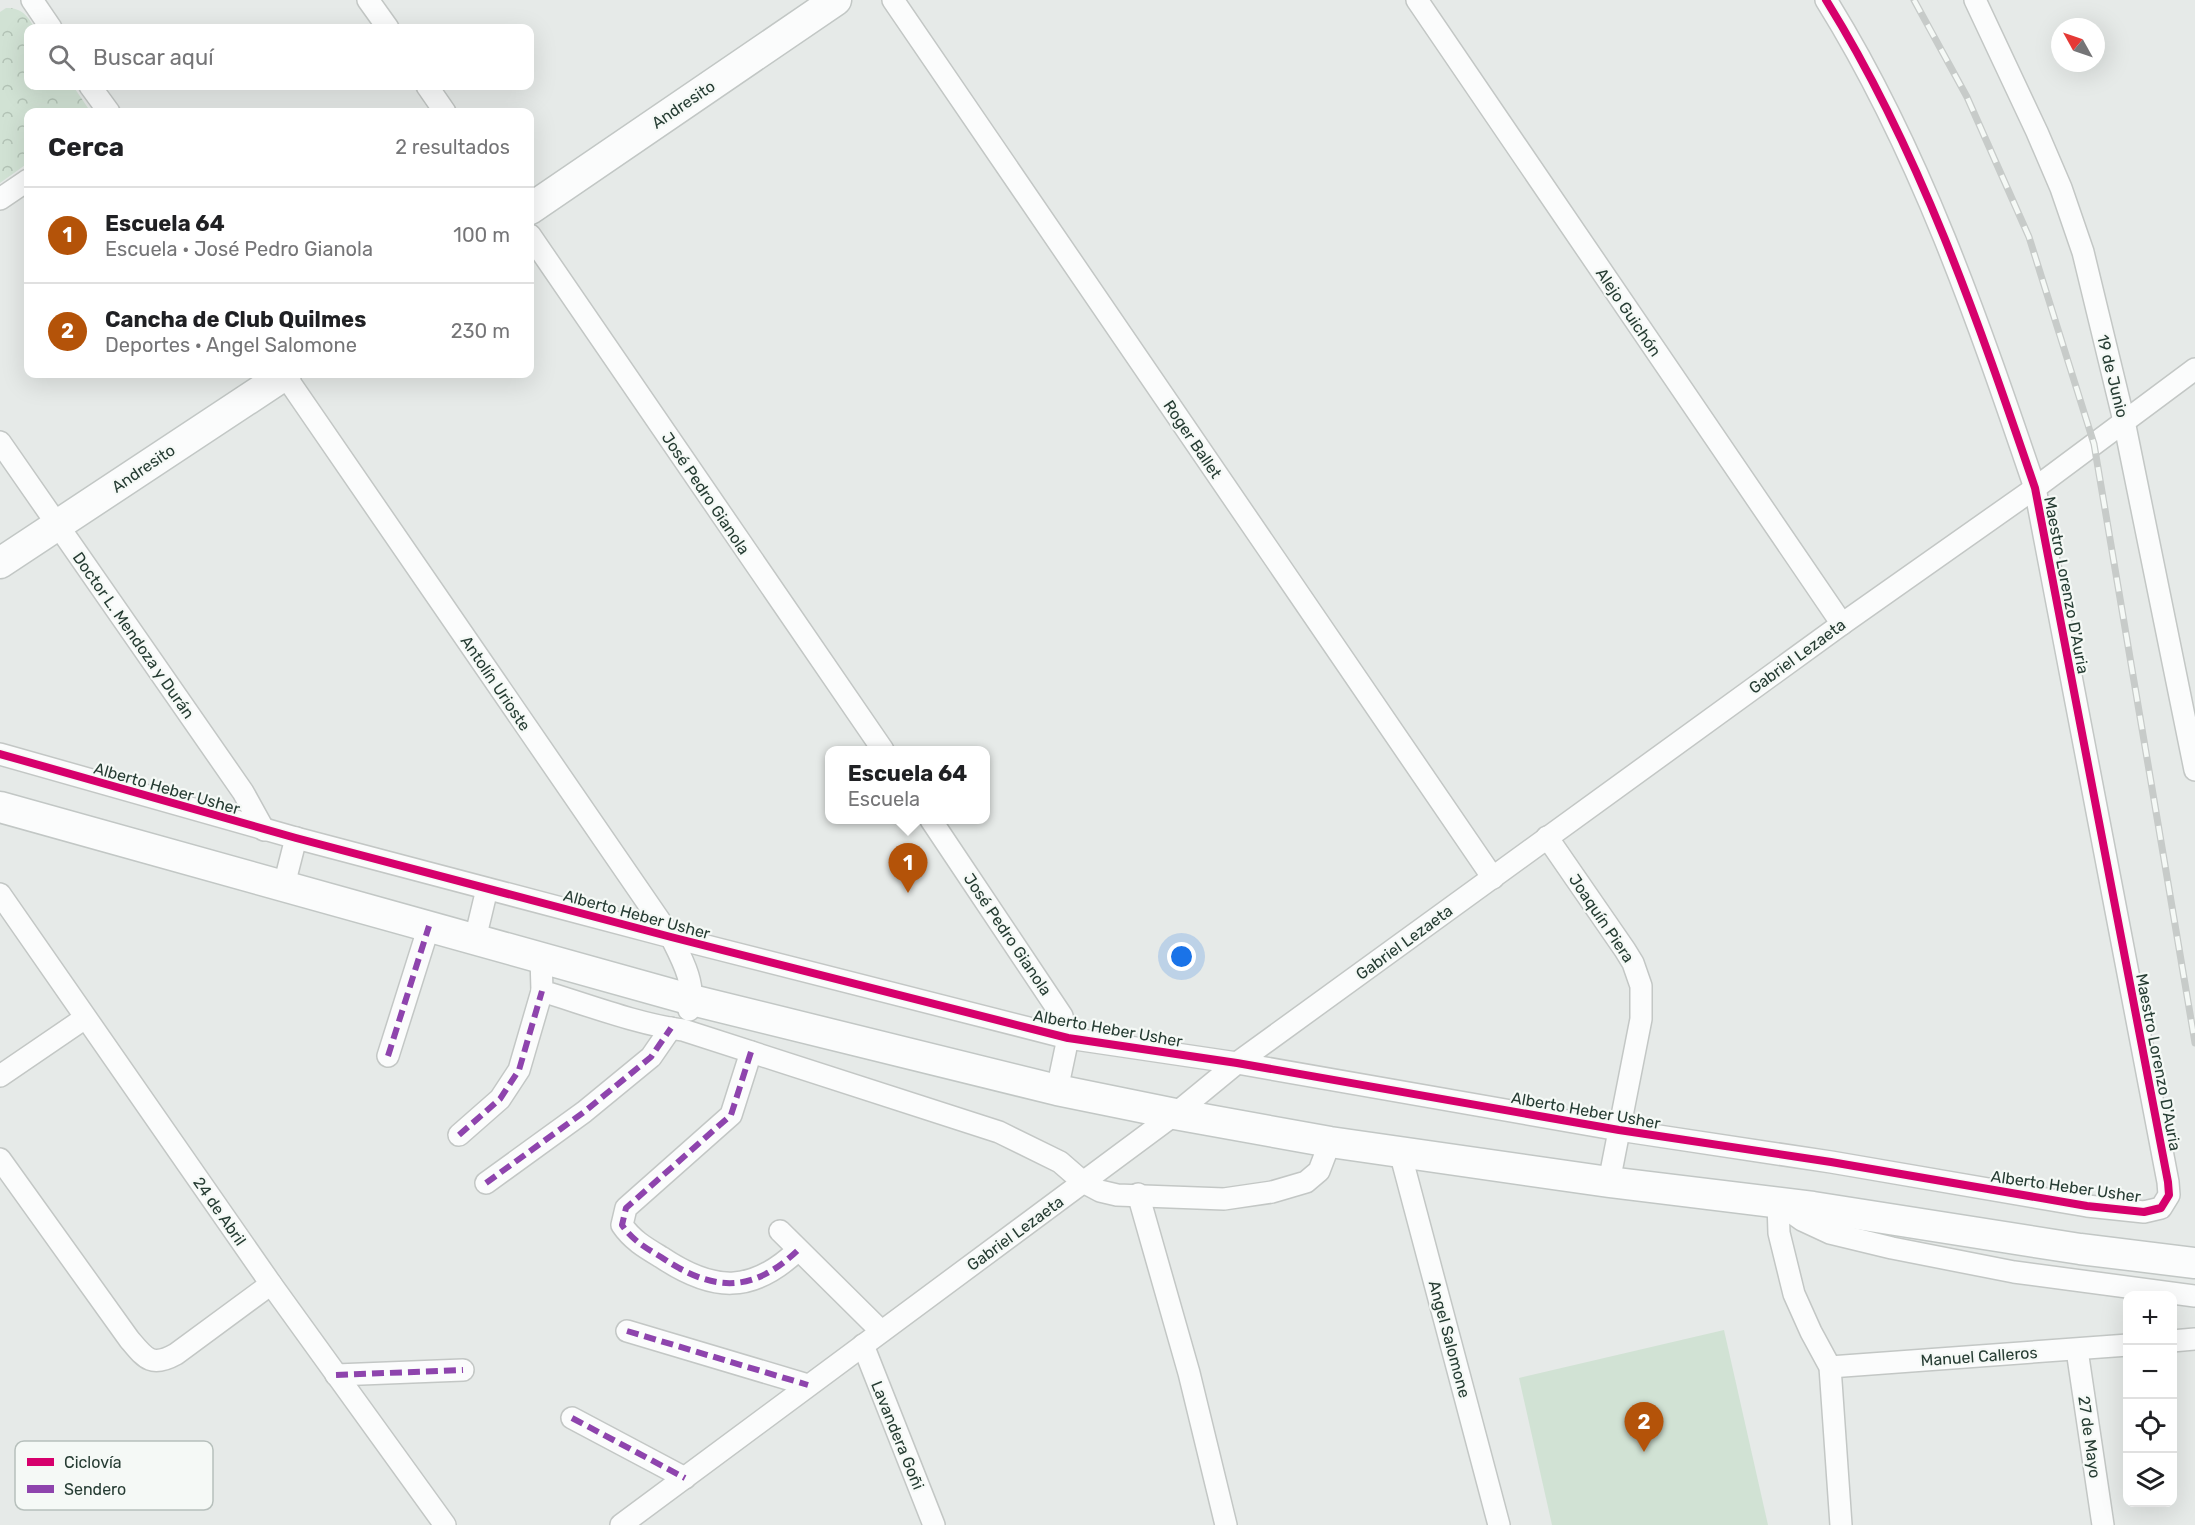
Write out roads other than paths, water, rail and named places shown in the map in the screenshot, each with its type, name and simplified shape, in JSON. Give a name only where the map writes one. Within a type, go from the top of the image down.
[{"type":"street","points":[[32,0],[48,24]]},
{"type":"street","points":[[368,0],[385,24]]},
{"type":"street","name":"Andresito","points":[[534,206],[836,0]]},
{"type":"street","name":"Roger Ballet","points":[[893,0],[1493,878]]},
{"type":"street","name":"Alejo Guichón","points":[[1417,0],[1842,624]]},
{"type":"street","name":"Maestro Lorenzo D'Auria","points":[[1826,0],[1881,100],[1923,186],[1998,380],[2035,488],[2168,1182],[2169,1195],[2161,1208]]},
{"type":"street","name":"19 de Junio","points":[[1974,0],[2009,70],[2061,188],[2083,252],[2124,420],[2195,770]]},
{"type":"street","points":[[93,90],[106,108]]},
{"type":"street","points":[[430,90],[442,108]]},
{"type":"street","points":[[0,199],[24,183]]},
{"type":"street","name":"José Pedro Gianola","points":[[534,241],[880,746]]},
{"type":"street","name":"Gabriel Lezaeta","points":[[621,1525],[1175,1114],[1237,1063],[1842,624],[2035,488],[2195,369]]},
{"type":"street","name":"Andresito","points":[[0,563],[279,378]]},
{"type":"street","name":"Antolín Urioste","points":[[288,378],[671,937],[685,964],[692,1000]]},
{"type":"street","name":"Doctor L. Mendoza y Durán","points":[[0,442],[243,792],[264,830]]},
{"type":"street","name":"Alberto Heber Usher","points":[[0,754],[264,830],[1068,1038],[1237,1063],[1619,1130],[1831,1162],[2087,1206],[2144,1212],[2161,1208]]},
{"type":"street","points":[[0,807],[692,1000],[1057,1089],[1175,1114],[1330,1142],[1609,1182],[1813,1207],[2080,1248],[2195,1263]]},
{"type":"street","name":"José Pedro Gianola","points":[[934,824],[1062,1016],[1068,1038]]},
{"type":"street","name":"Joaquín Piera","points":[[1547,837],[1625,950],[1633,963],[1641,986],[1641,1019],[1609,1182]]},
{"type":"street","points":[[284,885],[296,838]]},
{"type":"street","points":[[474,939],[487,889]]},
{"type":"street","name":"24 de Abril","points":[[0,894],[271,1284],[445,1525]]},
{"type":"street","points":[[388,1056],[429,926]]},
{"type":"street","points":[[459,1135],[500,1099],[519,1070],[542,991],[541,957]]},
{"type":"street","points":[[542,991],[677,1029],[999,1132],[1059,1162],[1083,1182],[1100,1191],[1118,1195],[1224,1199],[1272,1192],[1306,1182],[1319,1171],[1330,1142]]},
{"type":"street","points":[[486,1183],[584,1112],[651,1057],[677,1029],[692,1000]]},
{"type":"street","points":[[0,1076],[85,1018]]},
{"type":"street","points":[[1057,1089],[1068,1038]]},
{"type":"street","points":[[751,1052],[731,1115],[626,1208],[622,1225],[630,1236],[673,1265],[703,1280],[721,1283],[744,1283],[765,1276],[782,1266],[798,1250]]},
{"type":"street","name":"Angel Salomone","points":[[1400,1152],[1499,1525]]},
{"type":"street","points":[[0,1159],[145,1358],[164,1361],[176,1354],[271,1284]]},
{"type":"street","points":[[1138,1194],[1190,1373],[1226,1525]]},
{"type":"street","points":[[1778,1203],[1802,1220],[1830,1233],[1892,1248],[2014,1272],[2195,1296]]},
{"type":"street","points":[[1778,1203],[1779,1233],[1794,1294],[1830,1367],[1841,1525]]},
{"type":"street","points":[[780,1231],[881,1331]]},
{"type":"street","points":[[627,1331],[808,1385]]},
{"type":"street","points":[[2177,1341],[2195,1339]]},
{"type":"street","name":"Lavandera Goñi","points":[[863,1345],[934,1525]]},
{"type":"street","name":"Manuel Calleros","points":[[1830,1367],[2123,1345]]},
{"type":"street","name":"27 de Mayo","points":[[2077,1350],[2103,1525]]},
{"type":"street","points":[[336,1375],[463,1370]]},
{"type":"street","points":[[572,1418],[685,1478]]},
{"type":"railway","points":[[1914,0],[1967,97],[2029,237],[2094,444],[2195,1043]]},
{"type":"place","name":"Escuela 64","points":[[908,893]]},
{"type":"place","name":"Cancha de Club Quilmes","points":[[1644,1452]]}]
